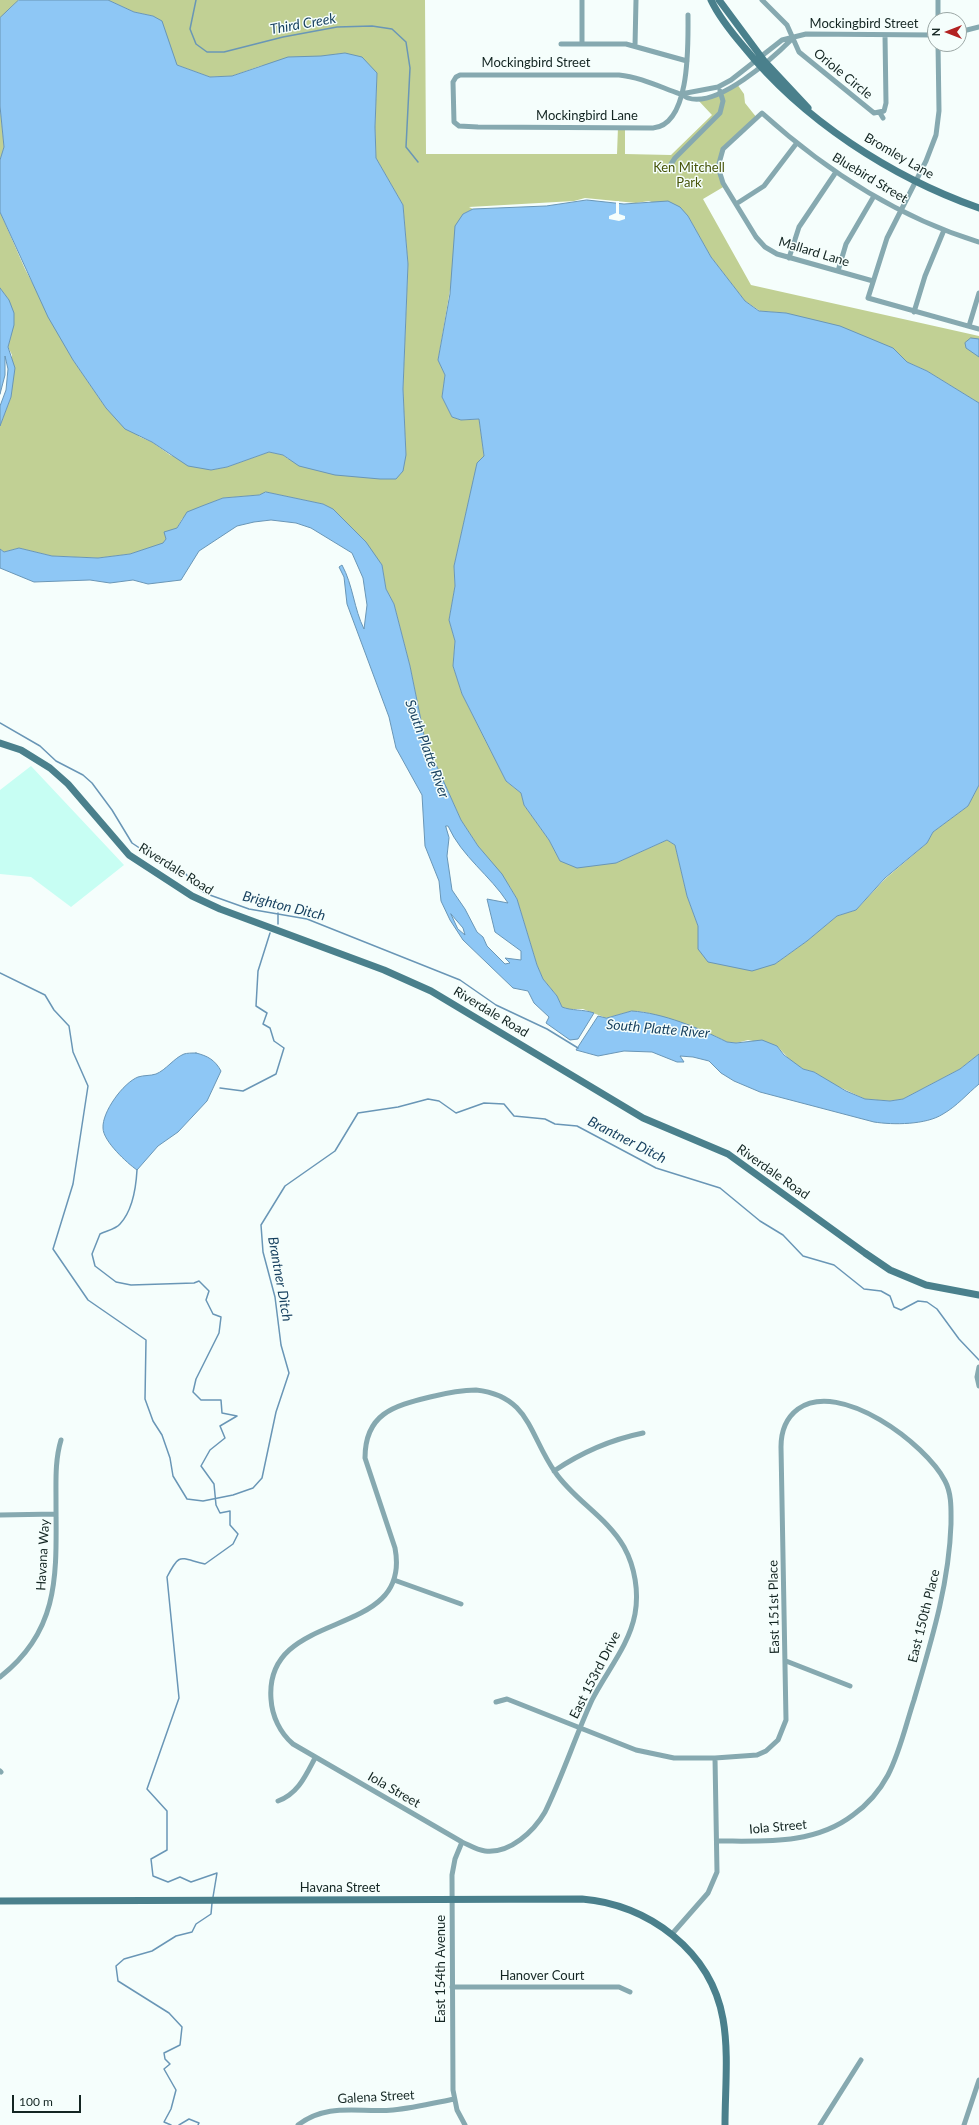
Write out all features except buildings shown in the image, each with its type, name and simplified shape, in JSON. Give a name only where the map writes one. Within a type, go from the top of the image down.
[{"type":"street","points":[[582,0],[582,44]]},
{"type":"street","points":[[635,46],[636,0]]},
{"type":"street","points":[[711,0],[735,37],[757,58]]},
{"type":"street","points":[[719,0],[757,58]]},
{"type":"street","name":"Oriole Circle","points":[[762,0],[787,25],[797,48],[803,56],[873,112],[880,113],[884,111],[886,103],[885,34]]},
{"type":"street","points":[[938,0],[938,12]]},
{"type":"street","name":"Mockingbird Lane","points":[[472,127],[657,127],[665,124],[678,110],[687,61],[688,14]]},
{"type":"street","points":[[967,30],[979,27]]},
{"type":"street","name":"Mockingbird Street","points":[[681,94],[718,87],[731,80],[757,58],[782,40],[806,34],[927,35]]},
{"type":"street","name":"Mockingbird Street","points":[[472,127],[457,126],[453,120],[453,82],[456,77],[460,75],[619,75],[634,77],[688,98],[697,99],[721,93],[737,84],[793,38]]},
{"type":"street","points":[[561,44],[626,44],[687,61]]},
{"type":"street","points":[[938,52],[937,128],[930,152],[887,238],[868,298],[979,329]]},
{"type":"street","name":"Bromley Lane","points":[[757,58],[794,101],[871,156],[915,181],[979,208]]},
{"type":"street","points":[[671,164],[674,158],[720,113],[723,105],[721,93],[718,87]]},
{"type":"street","name":"Bluebird Street","points":[[719,173],[718,161],[723,149],[762,113],[796,144],[874,196],[944,230],[979,242]]},
{"type":"street","points":[[880,113],[883,118]]},
{"type":"street","points":[[736,204],[764,186],[796,144]]},
{"type":"street","points":[[789,258],[799,227],[836,172]]},
{"type":"street","name":"Mallard Lane","points":[[719,173],[736,204],[760,242],[771,251],[789,258],[873,281]]},
{"type":"street","points":[[838,271],[846,244],[874,196]]},
{"type":"street","points":[[914,312],[923,282],[944,230]]},
{"type":"street","points":[[969,326],[979,293]]},
{"type":"street","name":"Riverdale Road","points":[[0,743],[21,750],[50,768],[68,784],[129,855],[192,896],[220,909],[400,976],[431,991],[643,1118],[723,1151],[781,1191],[864,1253],[894,1272],[926,1285],[979,1295]]},
{"type":"street","points":[[979,1366],[977,1377],[979,1386]]},
{"type":"street","name":"East 153rd Drive","points":[[394,1580],[397,1561],[396,1548],[365,1458],[366,1439],[373,1425],[391,1408],[409,1402],[463,1390],[491,1392],[505,1398],[525,1416],[554,1471],[619,1539],[631,1562],[636,1591],[636,1609],[630,1632],[597,1691],[545,1812],[531,1830],[517,1841],[498,1850],[483,1851],[462,1842]]},
{"type":"street","name":"East 151st Place","points":[[496,1702],[507,1699],[651,1754],[674,1758],[715,1758],[757,1755],[766,1751],[778,1740],[786,1720],[781,1440],[786,1424],[798,1410],[808,1404],[826,1402],[847,1405],[864,1412],[903,1436],[932,1463],[946,1482]]},
{"type":"street","points":[[554,1471],[577,1456],[603,1444],[643,1433]]},
{"type":"street","name":"Havana Way","points":[[0,1677],[14,1665],[31,1644],[50,1605],[56,1574],[56,1463],[61,1440]]},
{"type":"street","name":"East 150th Place","points":[[912,1706],[937,1618],[946,1578],[951,1519],[950,1498],[946,1482]]},
{"type":"street","points":[[0,1515],[56,1514]]},
{"type":"street","points":[[394,1580],[461,1604]]},
{"type":"street","name":"Iola Street","points":[[394,1580],[378,1604],[362,1614],[316,1632],[297,1642],[283,1656],[275,1670],[270,1697],[276,1720],[290,1741],[315,1758],[462,1842]]},
{"type":"street","points":[[786,1661],[850,1686]]},
{"type":"street","name":"Iola Street","points":[[718,1840],[770,1841],[801,1838],[828,1830],[852,1816],[872,1797],[888,1775],[912,1706]]},
{"type":"street","points":[[278,1801],[290,1795],[299,1786],[315,1758]]},
{"type":"street","points":[[672,1934],[711,1888],[716,1872],[718,1840],[715,1758]]},
{"type":"street","name":"East 154th Avenue","points":[[462,1842],[454,1863],[452,1899],[452,1987],[454,2099],[456,2110],[465,2125]]},
{"type":"street","name":"Havana Street","points":[[0,1901],[452,1899],[582,1900],[604,1902],[638,1913],[672,1934],[694,1957],[703,1969],[721,2010],[725,2041],[725,2125]]},
{"type":"street","name":"Hanover Court","points":[[452,1987],[619,1987],[630,1992]]},
{"type":"street","points":[[820,2125],[861,2060]]},
{"type":"street","points":[[964,2125],[979,2080]]},
{"type":"street","name":"Galena Street","points":[[300,2124],[314,2115],[328,2111],[392,2110],[454,2099]]},
{"type":"shaded area","points":[[31,766],[124,865],[71,907],[31,877],[0,874],[0,790]]},
{"type":"green space","points":[[0,0],[19,0],[0,18]]},
{"type":"green space","name":"Ken Mitchell Park","points":[[108,0],[425,0],[426,154],[617,154],[618,127],[625,127],[625,154],[671,155],[712,115],[697,99],[705,98],[737,84],[744,94],[745,103],[757,118],[728,143],[718,161],[725,186],[703,199],[751,285],[979,336],[979,403],[927,371],[907,362],[893,348],[786,313],[760,311],[745,301],[711,257],[688,216],[649,201],[636,203],[585,198],[574,201],[469,207],[473,209],[463,214],[438,360],[445,375],[442,397],[452,417],[462,420],[479,419],[484,456],[477,464],[454,566],[455,586],[449,620],[455,641],[453,666],[462,694],[506,781],[521,793],[524,805],[549,840],[560,861],[616,863],[667,840],[675,845],[687,896],[698,926],[698,949],[775,964],[807,941],[837,916],[856,910],[885,879],[927,843],[933,832],[968,806],[979,785],[979,1054],[960,1069],[903,1099],[890,1101],[865,1099],[831,1083],[814,1072],[803,1069],[792,1062],[777,1046],[748,1040],[736,1043],[727,1042],[715,1036],[645,1012],[632,1011],[606,1018],[583,1009],[568,1009],[562,1007],[557,996],[543,979],[537,965],[517,899],[510,887],[478,846],[461,820],[425,740],[410,666],[394,604],[386,589],[382,565],[332,509],[323,504],[266,492],[260,495],[223,498],[196,509],[182,519],[177,528],[170,531],[163,544],[130,554],[98,558],[52,556],[19,548],[4,552],[0,549],[0,426],[11,397],[12,355],[8,347],[11,335],[9,300],[0,288],[0,212],[25,269],[73,360],[106,408],[140,437],[152,442],[170,455],[211,470],[227,467],[269,452],[283,455],[288,459],[406,455],[403,389],[408,264],[403,205],[376,158],[375,127],[377,73],[345,53],[260,66],[232,76],[210,77],[177,65],[153,16],[134,12]]},
{"type":"green space","points":[[0,106],[4,147],[0,160]]},
{"type":"water","points":[[19,0],[108,0],[134,12],[153,16],[162,21],[177,65],[210,77],[232,76],[288,57],[321,56],[345,53],[362,57],[377,73],[375,127],[376,158],[403,205],[408,264],[403,389],[406,455],[403,471],[396,479],[335,475],[299,466],[283,455],[269,452],[227,467],[211,470],[188,466],[152,442],[125,429],[106,408],[73,360],[48,317],[0,212],[0,160],[4,147],[0,106],[0,18]]},
{"type":"water","points":[[587,200],[624,204],[668,201],[680,207],[688,216],[711,257],[745,301],[759,311],[786,313],[840,326],[893,348],[907,362],[927,371],[979,403],[979,785],[968,806],[933,832],[927,843],[885,878],[856,910],[837,916],[807,941],[775,964],[752,971],[708,962],[698,949],[698,926],[687,896],[675,845],[667,840],[616,863],[577,868],[560,861],[549,840],[524,805],[521,793],[506,781],[462,694],[453,666],[455,641],[449,620],[455,586],[454,566],[477,463],[484,456],[479,419],[461,420],[452,417],[442,397],[445,375],[438,360],[450,294],[455,226],[463,214],[473,209],[546,206]]},
{"type":"water","points":[[0,288],[9,300],[14,313],[14,325],[8,347],[15,368],[11,397],[0,426],[0,406],[6,390],[8,369],[5,356],[5,375],[0,394]]},
{"type":"water","points":[[971,338],[979,339],[979,357],[966,348],[965,343]]},
{"type":"water","name":"South Platte River","points":[[266,492],[323,504],[333,509],[366,542],[382,565],[386,589],[394,604],[410,666],[425,740],[461,820],[478,846],[502,874],[517,899],[537,965],[543,979],[557,996],[562,1007],[594,1013],[578,1039],[570,1040],[546,1023],[549,1017],[534,1003],[528,991],[513,988],[463,940],[450,920],[441,901],[439,881],[425,846],[422,795],[396,748],[389,717],[347,604],[344,577],[339,567],[342,565],[349,581],[364,629],[367,605],[363,578],[352,553],[311,528],[296,523],[271,520],[237,526],[199,551],[181,580],[148,584],[133,580],[110,583],[90,580],[34,582],[0,568],[0,549],[4,552],[19,548],[52,556],[98,558],[130,554],[163,543],[166,539],[164,532],[177,528],[187,512],[223,498],[259,495]],"holes":[[[446,826],[448,826],[468,857],[501,893],[508,903],[487,899],[495,932],[521,951],[521,960],[505,958],[510,963],[505,964],[487,946],[483,937],[477,932],[465,909],[452,890],[447,856],[449,838]],[[451,914],[463,928],[465,935],[458,929]]]},
{"type":"water","name":"South Platte River","points":[[632,1011],[644,1012],[681,1022],[727,1042],[736,1043],[762,1040],[777,1046],[784,1055],[803,1069],[814,1072],[846,1091],[865,1099],[890,1101],[903,1099],[960,1069],[979,1054],[979,1084],[953,1107],[936,1118],[900,1124],[882,1123],[760,1092],[734,1081],[721,1073],[709,1061],[693,1057],[680,1056],[684,1062],[677,1062],[652,1052],[624,1051],[598,1056],[576,1050],[598,1016],[606,1018]]},
{"type":"water","points":[[196,1053],[211,1059],[221,1071],[207,1101],[178,1132],[158,1146],[137,1170],[116,1151],[104,1133],[104,1121],[110,1106],[114,1099],[132,1080],[142,1076],[154,1075],[184,1054]]},
{"type":"pier","points":[[616,201],[619,201],[619,214],[625,216],[625,219],[619,221],[609,219],[609,216],[616,213]]},
{"type":"waterway","name":"Third Creek","points":[[196,0],[190,29],[196,44],[207,52],[224,52],[283,37],[337,27],[372,26],[392,29],[406,42],[410,68],[406,147],[418,162]]},
{"type":"waterway","name":"Brighton Ditch","points":[[0,723],[40,746],[56,761],[83,775],[92,783],[112,810],[132,843],[150,855],[165,860],[184,872],[199,889],[207,894],[249,909],[307,919],[460,980],[496,1005],[547,1029],[578,1048]]},
{"type":"waterway","points":[[278,913],[278,924]]},
{"type":"waterway","points":[[220,1088],[243,1091],[276,1074],[284,1048],[274,1041],[270,1028],[263,1024],[267,1013],[256,1006],[258,971],[270,933]]},
{"type":"waterway","name":"Brantner Ditch","points":[[0,973],[45,995],[54,1010],[69,1026],[73,1052],[88,1086],[73,1184],[53,1249],[88,1300],[146,1340],[145,1399],[153,1421],[162,1435],[170,1458],[173,1476],[187,1499],[203,1501],[233,1495],[253,1488],[262,1478],[276,1412],[289,1373],[281,1345],[275,1297],[263,1252],[261,1225],[285,1186],[335,1151],[358,1113],[398,1107],[428,1099],[439,1101],[456,1113],[484,1103],[504,1104],[514,1116],[545,1119],[555,1124],[577,1126],[656,1168],[720,1188],[760,1221],[783,1235],[803,1256],[834,1265],[864,1289],[881,1291],[890,1296],[894,1307],[901,1310],[918,1301],[927,1302],[937,1309],[959,1339],[979,1360]]},
{"type":"waterway","points":[[137,1170],[135,1191],[131,1206],[118,1226],[100,1234],[92,1254],[95,1266],[116,1282],[131,1285],[194,1283],[199,1281],[209,1291],[206,1300],[213,1314],[221,1317],[219,1333],[196,1379],[193,1392],[201,1400],[221,1400],[222,1413],[237,1416],[220,1426],[225,1438],[210,1450],[201,1466],[214,1484],[216,1505],[220,1513],[230,1511],[230,1525],[238,1534],[233,1544],[205,1564],[185,1559],[178,1560],[167,1577],[179,1698],[147,1789],[167,1811],[167,1850],[151,1859],[153,1876],[168,1882],[180,1877],[191,1882],[217,1873],[213,1897]]},
{"type":"waterway","points":[[171,2125],[164,2122],[171,2109],[176,2090],[164,2069],[170,2064],[165,2059],[164,2053],[180,2045],[182,2027],[169,2013],[118,1981],[116,1966],[124,1959],[152,1951],[176,1936],[192,1932],[196,1924],[211,1914],[212,1903]]},
{"type":"waterway","points":[[179,2125],[189,2119],[199,2123],[198,2125]]}]
